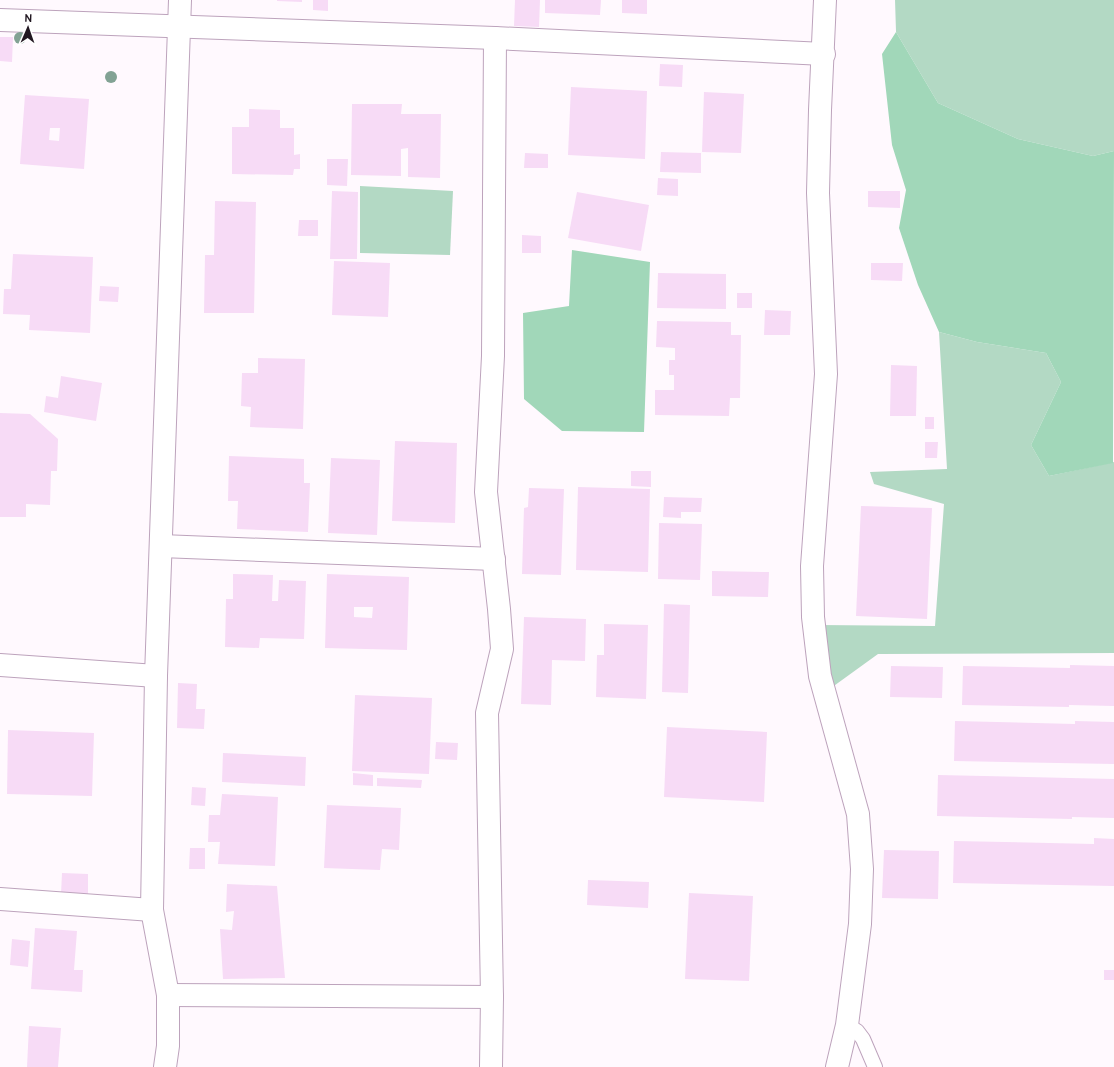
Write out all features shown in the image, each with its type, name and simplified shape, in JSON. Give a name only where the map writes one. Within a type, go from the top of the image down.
[{"type":"street","points":[[165,1067],[168,1046],[168,995],[152,910],[156,676],[180,0]]},
{"type":"street","points":[[825,0],[818,193],[826,374],[812,566],[813,617],[820,676],[858,814],[862,869],[860,924],[847,1025],[837,1067]]},
{"type":"street","points":[[0,20],[495,38],[824,54]]},
{"type":"street","points":[[491,1067],[492,997],[487,713],[502,649],[494,558],[486,492],[493,356],[495,38]]},
{"type":"street","points":[[161,546],[494,558]]},
{"type":"street","points":[[0,665],[156,676]]},
{"type":"street","points":[[0,899],[152,910]]},
{"type":"street","points":[[168,995],[492,997]]},
{"type":"lane","points":[[847,1025],[857,1031],[863,1039],[875,1067]]},
{"type":"green space","points":[[895,0],[1114,0],[1114,151],[1093,156],[1018,139],[938,103],[896,32]]},
{"type":"green space","points":[[896,32],[938,103],[1018,139],[1093,156],[1114,151],[1113,463],[1049,476],[1031,445],[1061,382],[1046,353],[977,342],[939,332],[918,285],[899,228],[906,190],[892,145],[882,54]]},
{"type":"green space","points":[[360,186],[453,191],[450,255],[360,253]]},
{"type":"green space","points":[[572,250],[650,262],[644,432],[562,431],[524,399],[523,313],[569,306]]},
{"type":"green space","points":[[939,332],[977,342],[1046,353],[1061,382],[1031,445],[1049,476],[1114,462],[1114,653],[878,654],[831,688],[818,625],[935,626],[944,504],[874,484],[870,472],[947,469]]},
{"type":"building","points":[[302,0],[302,2],[277,1]]},
{"type":"building","points":[[313,0],[328,0],[328,11],[313,10]]},
{"type":"building","points":[[515,0],[540,0],[539,27],[514,26]]},
{"type":"building","points":[[545,0],[601,0],[600,15],[545,13]]},
{"type":"building","points":[[622,0],[647,0],[647,14],[622,13]]},
{"type":"building","points":[[0,37],[13,37],[12,62],[0,61]]},
{"type":"building","points":[[660,64],[683,65],[682,87],[659,86]]},
{"type":"building","points":[[571,87],[647,91],[645,159],[568,155]]},
{"type":"building","points":[[704,92],[744,94],[741,153],[702,152]]},
{"type":"building","points":[[25,95],[89,99],[84,169],[20,164]],"holes":[[[50,128],[60,128],[59,141],[49,140]]]},
{"type":"building","points":[[352,104],[402,104],[401,114],[441,114],[440,178],[408,177],[408,148],[401,149],[401,176],[351,175]]},
{"type":"building","points":[[249,109],[280,110],[280,128],[294,128],[294,155],[300,154],[300,169],[294,169],[293,175],[232,174],[232,127],[249,127]]},
{"type":"building","points":[[661,152],[701,153],[701,173],[660,172]]},
{"type":"building","points":[[525,153],[548,154],[548,168],[524,168]]},
{"type":"building","points":[[327,159],[348,159],[347,186],[327,185]]},
{"type":"building","points":[[658,178],[678,179],[678,196],[657,195]]},
{"type":"building","points":[[332,191],[358,192],[357,259],[330,259]]},
{"type":"building","points":[[868,191],[900,191],[900,208],[868,207]]},
{"type":"building","points":[[577,192],[649,205],[641,251],[568,238]]},
{"type":"building","points":[[215,201],[256,202],[254,313],[204,313],[205,255],[214,255]]},
{"type":"building","points":[[299,220],[318,220],[318,236],[298,236]]},
{"type":"building","points":[[522,235],[541,236],[541,253],[522,253]]},
{"type":"building","points":[[13,254],[93,257],[90,333],[29,330],[30,315],[3,314],[4,289],[11,289]]},
{"type":"building","points":[[334,261],[390,263],[388,317],[332,315]]},
{"type":"building","points":[[871,263],[903,263],[902,281],[871,280]]},
{"type":"building","points":[[658,273],[726,274],[726,309],[657,308]]},
{"type":"building","points":[[100,286],[119,287],[118,302],[99,301]]},
{"type":"building","points":[[737,293],[752,293],[752,308],[737,308]]},
{"type":"building","points":[[765,310],[791,311],[790,335],[764,335]]},
{"type":"building","points":[[657,321],[731,322],[731,335],[741,335],[740,398],[730,398],[729,416],[655,415],[655,390],[674,390],[674,375],[669,375],[669,360],[675,360],[675,348],[656,347]]},
{"type":"building","points":[[258,358],[305,359],[303,429],[250,427],[251,407],[241,406],[242,373],[258,373]]},
{"type":"building","points":[[891,365],[917,366],[916,416],[890,416]]},
{"type":"building","points":[[61,376],[102,383],[96,421],[44,412],[46,396],[58,398]]},
{"type":"building","points":[[0,413],[30,414],[58,439],[57,471],[51,471],[50,505],[26,504],[26,517],[0,517]]},
{"type":"building","points":[[925,417],[934,417],[934,429],[925,429]]},
{"type":"building","points":[[395,441],[457,443],[455,523],[392,521]]},
{"type":"building","points":[[925,442],[938,442],[937,458],[925,458]]},
{"type":"building","points":[[229,456],[304,459],[304,483],[310,483],[308,532],[237,529],[238,501],[228,501]]},
{"type":"building","points":[[331,458],[380,460],[377,535],[328,533]]},
{"type":"building","points":[[631,471],[651,471],[651,487],[631,486]]},
{"type":"building","points":[[578,487],[650,489],[648,572],[576,570]]},
{"type":"building","points":[[529,488],[564,489],[561,575],[522,574],[524,508],[528,507]]},
{"type":"building","points":[[664,497],[702,498],[701,512],[681,512],[681,518],[663,517]]},
{"type":"building","points":[[861,506],[932,508],[927,619],[856,616]]},
{"type":"building","points":[[659,523],[702,524],[700,580],[658,579]]},
{"type":"building","points":[[712,571],[769,572],[768,597],[712,596]]},
{"type":"building","points":[[233,574],[273,575],[272,601],[278,601],[279,580],[306,581],[304,639],[260,638],[259,648],[225,647],[226,599],[233,599]]},
{"type":"building","points":[[327,574],[409,577],[407,650],[325,648]],"holes":[[[354,607],[373,607],[372,618],[354,617]]]},
{"type":"building","points":[[664,604],[690,605],[688,693],[662,692]]},
{"type":"building","points":[[524,617],[586,619],[585,661],[552,660],[551,705],[521,704]]},
{"type":"building","points":[[604,624],[648,625],[646,699],[596,697],[597,655],[604,655]]},
{"type":"building","points":[[1070,665],[1114,666],[1114,706],[1069,705],[1069,707],[962,705],[963,666],[1070,668]]},
{"type":"building","points":[[891,666],[943,667],[942,698],[890,697]]},
{"type":"building","points":[[178,683],[197,684],[196,709],[205,709],[204,729],[177,728]]},
{"type":"building","points":[[355,695],[432,698],[429,774],[352,771]]},
{"type":"building","points":[[955,721],[1075,724],[1075,721],[1114,722],[1114,764],[954,761]]},
{"type":"building","points":[[667,727],[767,732],[764,802],[664,797]]},
{"type":"building","points":[[8,730],[94,733],[92,796],[7,794]]},
{"type":"building","points":[[436,742],[458,743],[457,760],[435,759]]},
{"type":"building","points":[[223,753],[306,757],[305,786],[222,782]]},
{"type":"building","points":[[353,773],[373,775],[373,786],[353,785]]},
{"type":"building","points":[[938,775],[1114,779],[1114,818],[1072,817],[1072,819],[937,816]]},
{"type":"building","points":[[377,778],[422,780],[421,788],[377,786]]},
{"type":"building","points":[[192,787],[206,788],[205,806],[191,805]]},
{"type":"building","points":[[222,794],[278,797],[275,866],[218,864],[220,842],[208,842],[209,815],[220,815]]},
{"type":"building","points":[[327,805],[401,808],[399,850],[382,849],[380,870],[324,868]]},
{"type":"building","points":[[1094,838],[1114,839],[1114,886],[953,883],[954,841],[1094,844]]},
{"type":"building","points":[[190,848],[205,848],[205,869],[189,869]]},
{"type":"building","points":[[884,850],[939,851],[938,899],[882,898]]},
{"type":"building","points":[[62,873],[88,874],[88,895],[61,894]]},
{"type":"building","points":[[588,880],[649,882],[648,908],[587,905]]},
{"type":"building","points":[[227,884],[277,886],[285,978],[223,979],[220,929],[232,930],[234,911],[226,912]]},
{"type":"building","points":[[689,893],[753,896],[749,981],[685,979]]},
{"type":"building","points":[[35,928],[77,931],[74,970],[83,970],[82,992],[31,989]]},
{"type":"building","points":[[12,939],[30,941],[28,967],[10,965]]},
{"type":"building","points":[[1104,970],[1114,970],[1114,980],[1104,980]]},
{"type":"building","points":[[29,1026],[61,1028],[58,1067],[27,1067]]}]
